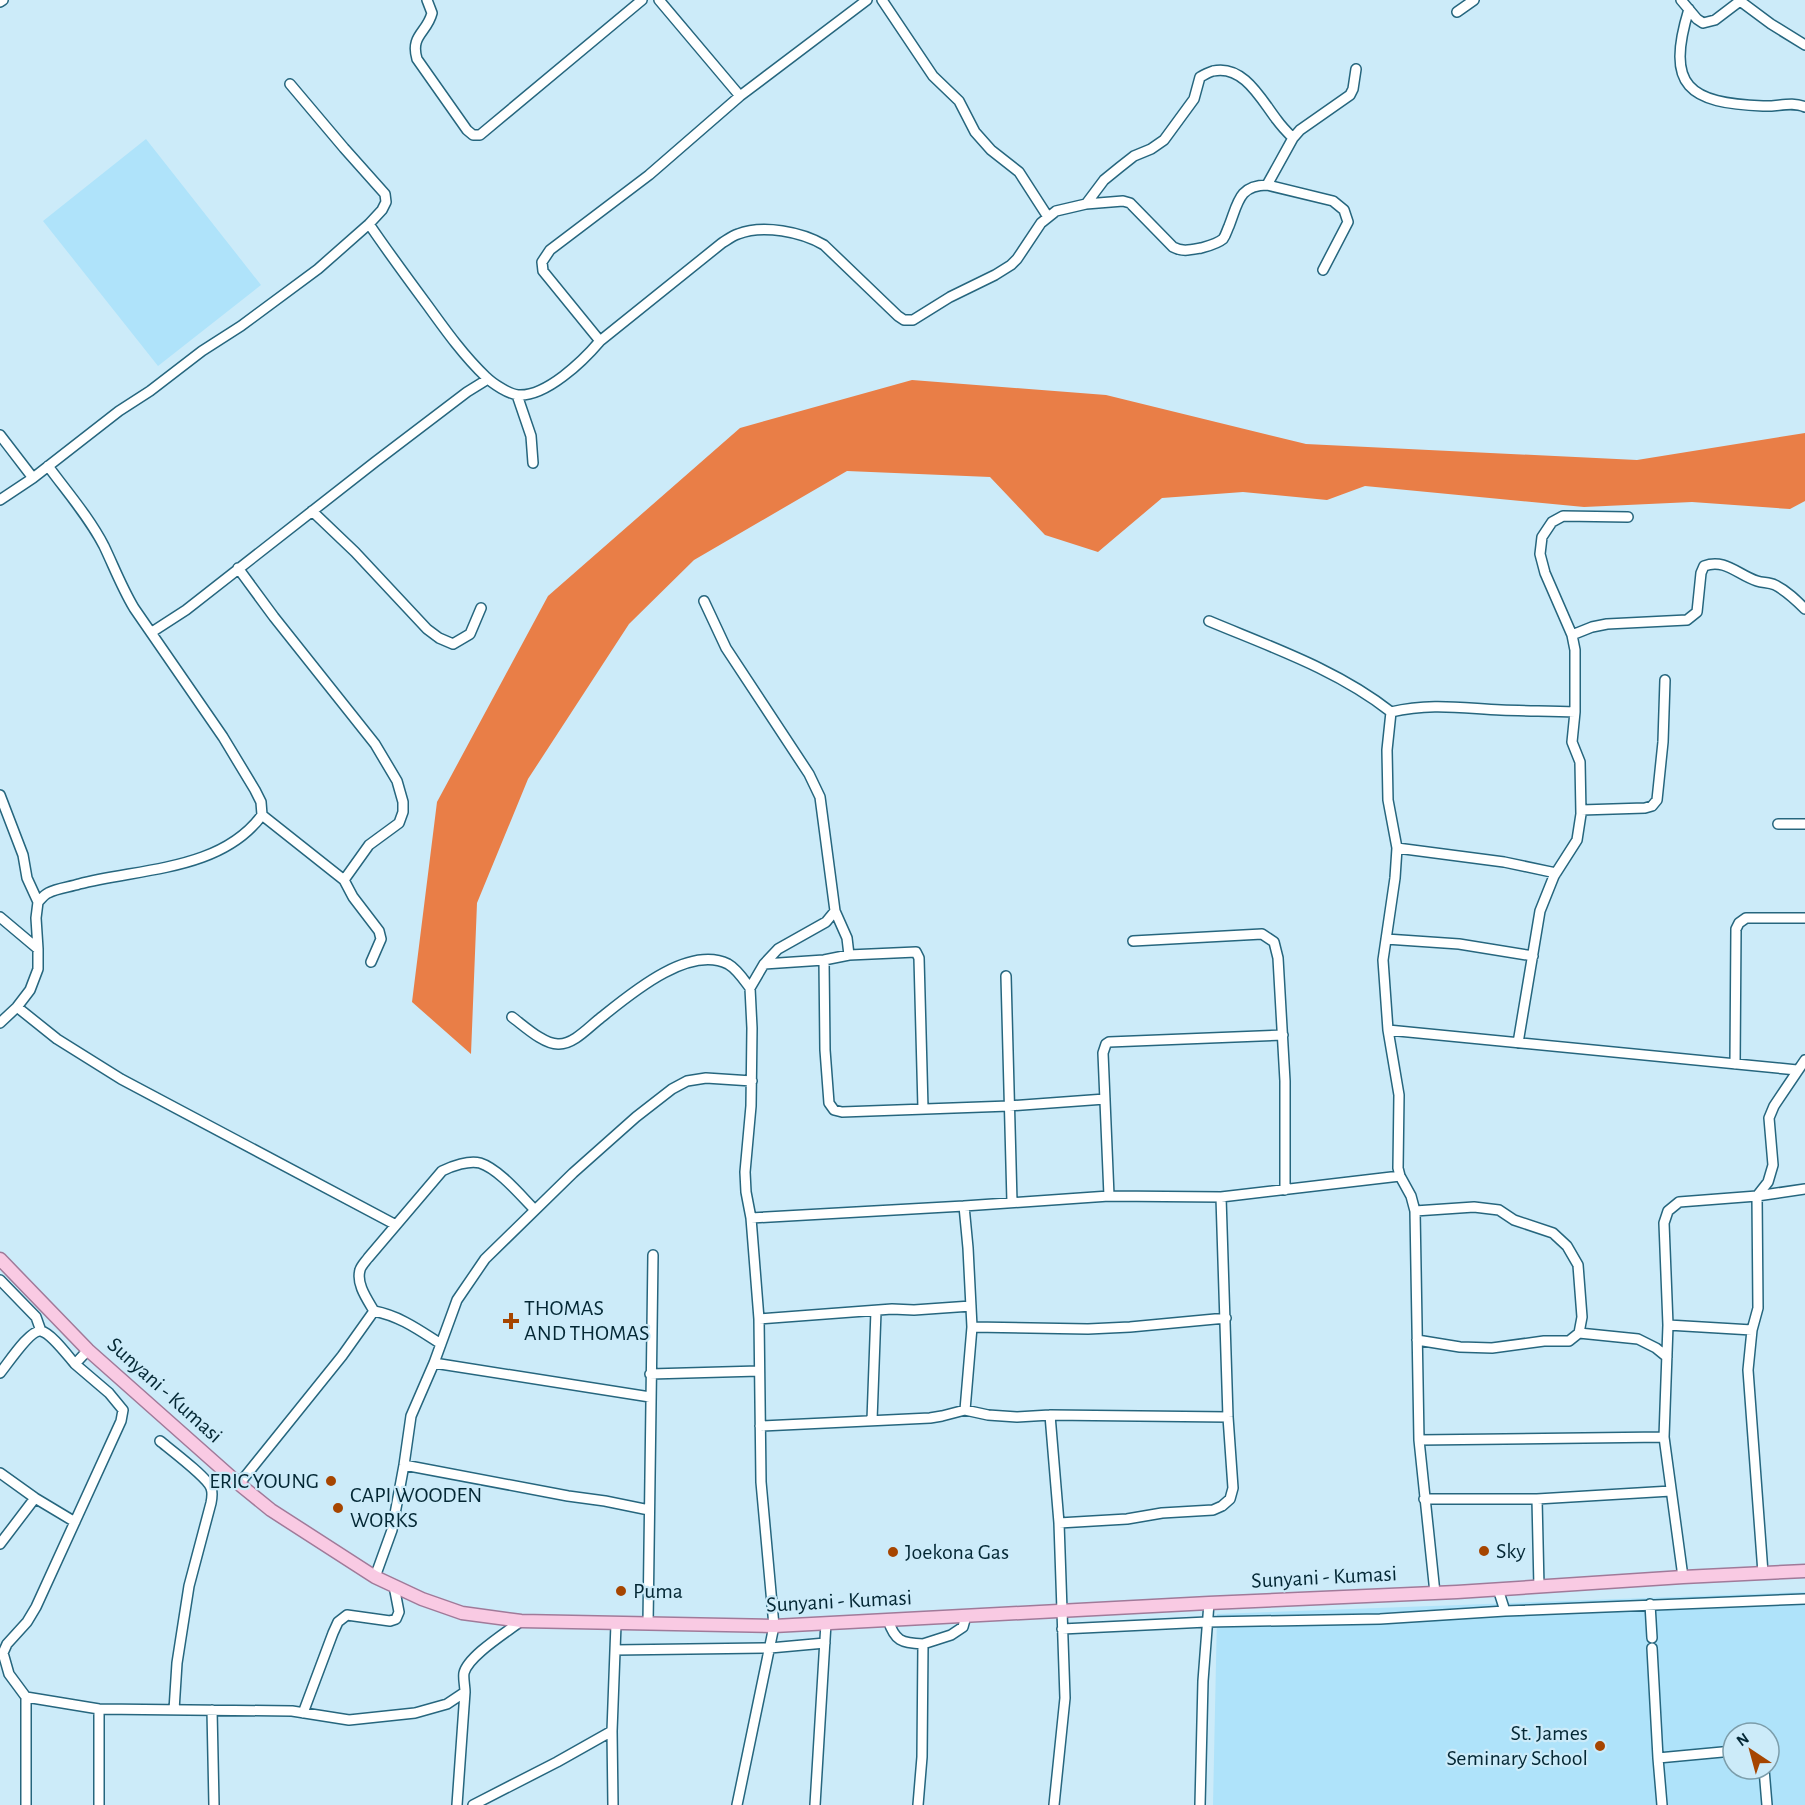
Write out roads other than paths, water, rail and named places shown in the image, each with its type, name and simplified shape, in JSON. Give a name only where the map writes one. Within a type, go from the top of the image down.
[{"type":"main road","name":"Sunyani - Kumasi","points":[[0,1259],[88,1350],[238,1484],[271,1510],[375,1577],[422,1599],[462,1613],[521,1621],[774,1626],[1435,1593],[1805,1571]]},
{"type":"street","points":[[427,0],[432,13],[427,27],[415,41],[414,50],[417,59],[467,130],[473,135],[480,135],[642,0]]},
{"type":"street","points":[[659,0],[740,96]]},
{"type":"street","points":[[600,341],[543,271],[542,262],[550,250],[649,175],[740,96],[867,0]]},
{"type":"street","points":[[882,0],[933,76],[959,101],[975,132],[991,150],[1019,172],[1047,217]]},
{"type":"street","points":[[1457,12],[1474,0]]},
{"type":"street","points":[[1681,0],[1703,23],[1715,20],[1741,0],[1771,24],[1805,45]]},
{"type":"street","points":[[1689,9],[1684,25],[1680,68],[1691,88],[1701,96],[1714,101],[1763,106],[1793,104],[1805,107]]},
{"type":"street","points":[[1267,185],[1293,138],[1308,123],[1350,95],[1356,69]]},
{"type":"street","points":[[1086,204],[1112,173],[1134,156],[1151,149],[1164,140],[1194,99],[1200,77],[1214,71],[1229,71],[1243,78],[1293,138]]},
{"type":"street","points":[[0,500],[33,478],[202,351],[287,294],[369,224],[382,210],[386,202],[385,194],[290,84]]},
{"type":"street","points":[[369,224],[458,347],[488,379],[517,395],[535,392],[574,369],[600,341],[722,243],[737,234],[750,230],[772,229],[816,240],[824,245],[897,316],[909,321],[1011,265],[1041,223],[1056,211],[1086,204],[1123,201],[1130,203],[1173,247],[1187,250],[1205,247],[1221,240],[1226,234],[1241,195],[1256,185],[1267,185],[1333,201],[1344,210],[1348,222],[1323,270]]},
{"type":"street","points":[[152,632],[186,610],[467,392],[488,379]]},
{"type":"street","points":[[517,395],[531,436],[533,463]]},
{"type":"street","points":[[0,435],[33,478]]},
{"type":"street","points":[[38,902],[48,893],[96,880],[175,866],[196,859],[234,842],[247,832],[262,815],[261,802],[255,790],[223,737],[134,608],[122,587],[104,545],[48,466]]},
{"type":"street","points":[[312,511],[356,552],[427,629],[439,638],[453,644],[470,634],[481,608]]},
{"type":"street","points":[[1518,1042],[1540,911],[1556,873],[1577,840],[1581,826],[1580,762],[1572,742],[1575,712],[1575,650],[1572,635],[1545,573],[1540,555],[1542,537],[1552,522],[1563,516],[1628,517]]},
{"type":"street","points":[[1572,635],[1607,624],[1687,620],[1697,612],[1701,573],[1704,566],[1713,562],[1757,581],[1773,584],[1788,593],[1805,609]]},
{"type":"street","points":[[238,568],[375,744],[397,781],[403,802],[403,812],[399,823],[369,845],[344,880]]},
{"type":"street","points":[[704,601],[726,648],[809,774],[820,797],[835,911],[847,938],[849,955]]},
{"type":"street","points":[[1209,621],[1290,654],[1333,675],[1358,688],[1391,712],[1413,707],[1437,706],[1575,712]]},
{"type":"street","points":[[1581,810],[1645,808],[1652,806],[1657,800],[1663,742],[1665,680]]},
{"type":"street","points":[[1391,712],[1387,750],[1388,800],[1397,848],[1384,970],[1388,1030],[1399,1095],[1398,1168],[1415,1211],[1419,1440],[1435,1593]]},
{"type":"street","points":[[0,795],[23,855],[27,878],[38,902],[36,918],[38,969],[30,990],[17,1007],[0,1023]]},
{"type":"street","points":[[262,815],[344,880],[353,897],[379,931],[381,939],[371,962]]},
{"type":"street","points":[[1778,824],[1805,824]]},
{"type":"street","points":[[1397,848],[1504,862],[1556,873]]},
{"type":"street","points":[[737,1805],[774,1626],[763,1510],[759,1319],[745,1172],[752,1081],[750,988],[764,964],[778,949],[826,922],[835,911]]},
{"type":"street","points":[[0,917],[38,950]]},
{"type":"street","points":[[1735,1064],[1736,929],[1739,923],[1746,918],[1805,918]]},
{"type":"street","points":[[1133,941],[1262,934],[1274,942],[1278,958],[1285,1081],[1285,1190]]},
{"type":"street","points":[[1386,939],[1459,944],[1533,956]]},
{"type":"street","points":[[764,964],[824,960],[849,955],[915,952],[920,958],[923,1108]]},
{"type":"street","points":[[512,1017],[531,1032],[553,1044],[561,1045],[578,1036],[641,986],[660,974],[685,964],[708,960],[727,963],[750,988]]},
{"type":"street","points":[[824,960],[825,1050],[829,1103],[834,1110],[842,1112],[1009,1106],[1105,1099]]},
{"type":"street","points":[[1006,976],[1012,1202]]},
{"type":"street","points":[[17,1007],[57,1039],[121,1079],[396,1225]]},
{"type":"street","points":[[1388,1030],[1797,1070]]},
{"type":"street","points":[[1109,1196],[1103,1053],[1104,1047],[1109,1042],[1282,1035]]},
{"type":"street","points":[[1763,1573],[1748,1370],[1752,1330],[1758,1308],[1757,1196],[1768,1182],[1773,1165],[1769,1118],[1774,1106],[1805,1060]]},
{"type":"street","points":[[375,1577],[392,1530],[411,1416],[434,1363],[457,1300],[485,1259],[611,1138],[658,1098],[687,1081],[706,1078],[752,1081]]},
{"type":"street","points":[[441,1344],[409,1323],[390,1314],[374,1311],[359,1281],[360,1270],[368,1258],[442,1171],[452,1166],[478,1163],[496,1172],[535,1210]]},
{"type":"street","points":[[751,1218],[1109,1196],[1221,1197],[1400,1176]]},
{"type":"street","points":[[1683,1577],[1664,1437],[1668,1325],[1664,1223],[1668,1211],[1679,1202],[1757,1196],[1805,1189]]},
{"type":"street","points":[[1059,1523],[1127,1520],[1162,1513],[1213,1510],[1230,1499],[1233,1488],[1228,1417],[1221,1197]]},
{"type":"street","points":[[964,1206],[972,1327],[965,1410]]},
{"type":"street","points":[[1415,1211],[1474,1207],[1499,1210],[1514,1220],[1553,1233],[1567,1246],[1578,1265],[1582,1317],[1579,1333],[1569,1341],[1544,1341],[1492,1348],[1460,1347],[1417,1340]]},
{"type":"street","points":[[648,1624],[652,1255]]},
{"type":"street","points":[[0,1280],[36,1317],[41,1331]]},
{"type":"street","points":[[759,1319],[971,1306]]},
{"type":"street","points":[[238,1484],[342,1356],[374,1311]]},
{"type":"street","points":[[872,1420],[876,1311]]},
{"type":"street","points":[[972,1327],[1088,1329],[1226,1318]]},
{"type":"street","points":[[1668,1325],[1752,1330]]},
{"type":"street","points":[[0,1373],[29,1336],[41,1331],[48,1334],[75,1364],[109,1393],[123,1410],[121,1421],[36,1607],[27,1622],[7,1644],[3,1653],[9,1674],[26,1697],[26,1805]]},
{"type":"street","points":[[1579,1333],[1638,1339],[1656,1348],[1667,1357]]},
{"type":"street","points":[[75,1364],[88,1350]]},
{"type":"street","points":[[434,1363],[650,1397]]},
{"type":"street","points":[[650,1374],[759,1371]]},
{"type":"street","points":[[760,1426],[930,1418],[965,1410],[1002,1417],[1050,1415],[1228,1417]]},
{"type":"street","points":[[1050,1415],[1059,1523],[1065,1698],[1054,1805]]},
{"type":"street","points":[[1419,1440],[1664,1437]]},
{"type":"street","points":[[160,1441],[200,1474],[212,1489],[211,1503],[189,1586],[177,1663],[174,1710]]},
{"type":"street","points":[[404,1465],[649,1510]]},
{"type":"street","points":[[0,1473],[75,1522]]},
{"type":"street","points":[[1424,1499],[1537,1499],[1671,1491]]},
{"type":"street","points":[[0,1545],[35,1498]]},
{"type":"street","points":[[1537,1499],[1539,1587]]},
{"type":"street","points":[[303,1713],[338,1622],[347,1615],[390,1621],[396,1619],[399,1612],[394,1586]]},
{"type":"street","points":[[1498,1589],[1505,1611]]},
{"type":"street","points":[[1062,1629],[1207,1622],[1380,1619],[1650,1604],[1805,1599]]},
{"type":"street","points":[[1200,1805],[1203,1681],[1209,1603]]},
{"type":"street","points":[[1650,1604],[1662,1805]]},
{"type":"street","points":[[888,1620],[891,1631],[901,1642],[923,1644],[951,1635],[963,1627],[966,1616]]},
{"type":"street","points":[[457,1805],[465,1692],[464,1673],[475,1657],[521,1621]]},
{"type":"street","points":[[815,1805],[826,1623]]},
{"type":"street","points":[[613,1805],[612,1731],[616,1624]]},
{"type":"street","points":[[615,1650],[770,1648],[825,1643]]},
{"type":"street","points":[[918,1805],[922,1757],[923,1644]]},
{"type":"street","points":[[26,1697],[99,1709],[292,1711],[349,1719],[415,1713],[447,1704],[465,1692]]},
{"type":"street","points":[[99,1709],[99,1805]]},
{"type":"street","points":[[212,1710],[214,1805]]},
{"type":"street","points":[[473,1805],[612,1731]]},
{"type":"street","points":[[1658,1758],[1721,1752]]},
{"type":"street","points":[[1765,1781],[1767,1805]]},
{"type":"place","name":"THOMAS AND THOMAS","points":[[511,1321]]},
{"type":"place","name":"ERIC YOUNG","points":[[331,1481]]},
{"type":"place","name":"CAPI WOODEN WORKS","points":[[338,1508]]},
{"type":"place","name":"Sky","points":[[1484,1551]]},
{"type":"place","name":"Joekona Gas","points":[[893,1552]]},
{"type":"place","name":"Puma","points":[[621,1591]]},
{"type":"place","name":"St. James Seminary School","points":[[1600,1746]]}]
